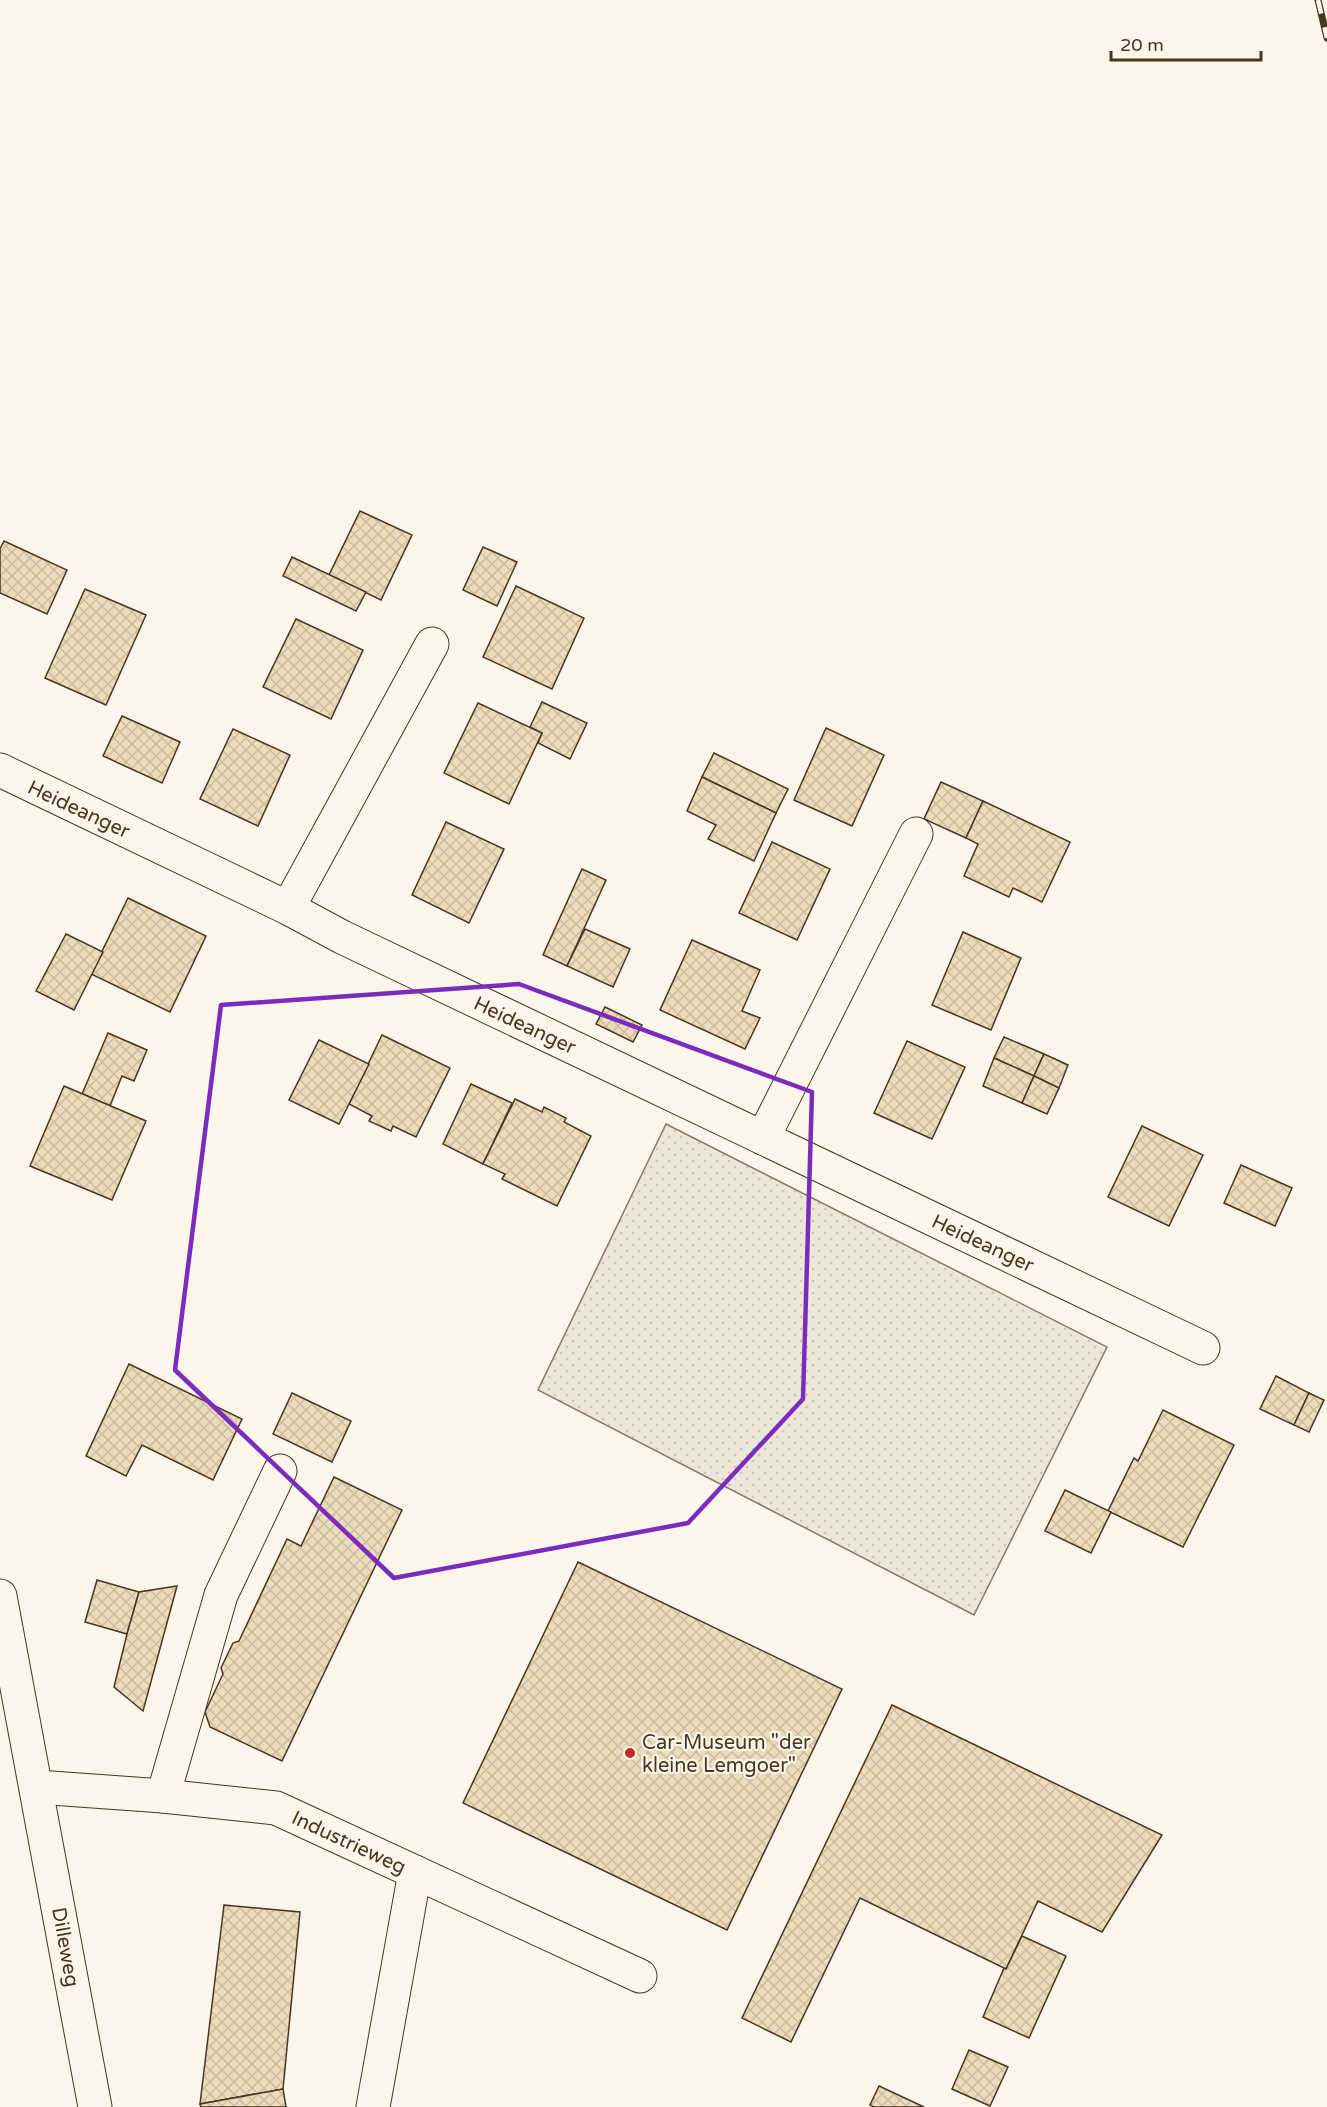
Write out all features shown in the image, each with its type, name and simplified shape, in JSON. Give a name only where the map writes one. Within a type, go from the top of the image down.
[{"type":"street","points":[[288,908],[432,644]]},
{"type":"street","name":"Heideanger","points":[[0,770],[288,908],[342,938],[1203,1348]]},
{"type":"street","points":[[763,1138],[916,834]]},
{"type":"street","points":[[163,1796],[221,1595],[280,1471]]},
{"type":"street","name":"Dilleweg","points":[[0,1596],[95,2107]]},
{"type":"street","name":"Industrieweg","points":[[37,1787],[163,1796],[276,1808],[640,1976]]},
{"type":"street","points":[[373,2107],[415,1872]]},
{"type":"highlighted area","points":[[519,984],[812,1092],[803,1399],[688,1523],[394,1578],[175,1370],[221,1005]]},
{"type":"shaded area","points":[[666,1124],[1107,1347],[974,1615],[538,1390]]},
{"type":"building","points":[[360,511],[412,535],[381,600],[329,575]]},
{"type":"building","points":[[4,541],[67,570],[47,614],[0,593],[0,549]]},
{"type":"building","points":[[483,547],[517,562],[497,606],[463,590]]},
{"type":"building","points":[[292,557],[366,592],[356,611],[283,576]]},
{"type":"building","points":[[516,586],[584,618],[552,689],[483,657]]},
{"type":"building","points":[[85,589],[146,615],[106,705],[45,678]]},
{"type":"building","points":[[296,619],[363,650],[331,719],[263,687]]},
{"type":"building","points":[[542,702],[587,723],[570,759],[538,743],[542,733],[530,727]]},
{"type":"building","points":[[478,703],[542,733],[509,804],[444,773]]},
{"type":"building","points":[[122,716],[180,742],[162,783],[103,756]]},
{"type":"building","points":[[826,728],[884,755],[852,826],[794,800]]},
{"type":"building","points":[[233,729],[290,755],[258,826],[200,799]]},
{"type":"building","points":[[714,753],[788,789],[776,813],[702,777]]},
{"type":"building","points":[[702,777],[776,813],[754,861],[708,839],[716,825],[687,811]]},
{"type":"building","points":[[941,782],[983,801],[966,838],[924,819]]},
{"type":"building","points":[[983,801],[1070,842],[1042,902],[1013,888],[1009,897],[964,876],[978,844],[966,838]]},
{"type":"building","points":[[446,822],[504,849],[469,923],[412,895]]},
{"type":"building","points":[[772,842],[830,869],[797,940],[739,913]]},
{"type":"building","points":[[582,869],[606,880],[567,966],[543,955]]},
{"type":"building","points":[[128,898],[206,936],[170,1012],[91,974]]},
{"type":"building","points":[[585,929],[630,949],[613,987],[567,966]]},
{"type":"building","points":[[963,932],[1021,958],[991,1030],[932,1005]]},
{"type":"building","points":[[66,934],[103,952],[74,1010],[36,991]]},
{"type":"building","points":[[692,940],[760,970],[742,1011],[760,1018],[745,1049],[660,1010]]},
{"type":"building","points":[[605,1007],[642,1025],[633,1042],[596,1024]]},
{"type":"building","points":[[108,1033],[147,1050],[134,1081],[122,1076],[110,1106],[82,1094]]},
{"type":"building","points":[[382,1035],[450,1068],[416,1137],[393,1126],[391,1131],[369,1121],[372,1116],[349,1104]]},
{"type":"building","points":[[1004,1037],[1044,1054],[1034,1076],[994,1058]]},
{"type":"building","points":[[319,1040],[369,1064],[339,1124],[289,1100]]},
{"type":"building","points":[[907,1041],[965,1067],[932,1139],[874,1113]]},
{"type":"building","points":[[1044,1054],[1068,1065],[1059,1088],[1034,1076]]},
{"type":"building","points":[[994,1058],[1034,1076],[1022,1103],[983,1086]]},
{"type":"building","points":[[1034,1076],[1059,1088],[1047,1114],[1022,1103]]},
{"type":"building","points":[[471,1084],[512,1103],[483,1164],[443,1144]]},
{"type":"building","points":[[64,1086],[146,1121],[112,1200],[30,1166]]},
{"type":"building","points":[[515,1099],[542,1112],[544,1107],[566,1118],[564,1122],[591,1136],[557,1206],[502,1179],[505,1174],[483,1164]]},
{"type":"building","points":[[1142,1126],[1203,1155],[1169,1226],[1108,1197]]},
{"type":"building","points":[[1241,1165],[1292,1188],[1275,1226],[1224,1203]]},
{"type":"building","points":[[129,1364],[242,1419],[213,1480],[142,1445],[126,1476],[86,1456]]},
{"type":"building","points":[[1276,1376],[1309,1393],[1294,1425],[1260,1409]]},
{"type":"building","points":[[292,1393],[351,1421],[332,1462],[273,1434]]},
{"type":"building","points":[[1309,1393],[1324,1400],[1309,1432],[1294,1425]]},
{"type":"building","points":[[1163,1410],[1234,1445],[1183,1547],[1108,1511],[1134,1458],[1138,1461]]},
{"type":"building","points":[[334,1477],[402,1510],[282,1761],[210,1727],[205,1712],[223,1674],[221,1668],[233,1643],[239,1641],[287,1539],[301,1546]]},
{"type":"building","points":[[1065,1490],[1111,1512],[1091,1553],[1045,1531]]},
{"type":"building","points":[[578,1562],[842,1689],[727,1930],[463,1803]]},
{"type":"building","points":[[97,1580],[139,1592],[127,1634],[85,1622]]},
{"type":"building","points":[[177,1586],[143,1711],[114,1687],[127,1634],[139,1592]]},
{"type":"building","points":[[892,1705],[1162,1835],[1102,1932],[1038,1901],[1006,1969],[860,1898],[791,2042],[742,2018]]},
{"type":"building","points":[[224,1905],[300,1912],[283,2089],[200,2104]]},
{"type":"building","points":[[1022,1936],[1066,1956],[1029,2038],[983,2017],[1004,1968],[1006,1969]]},
{"type":"building","points":[[969,2050],[1008,2067],[990,2106],[952,2089]]},
{"type":"building","points":[[879,2086],[924,2107],[874,2107],[870,2105]]},
{"type":"building","points":[[283,2089],[286,2107],[201,2107],[200,2104]]},
{"type":"railway","points":[[1318,0],[1327,38]]},
{"type":"place","name":"Car-Museum \"der kleine Lemgoer\"","points":[[630,1753]]}]
